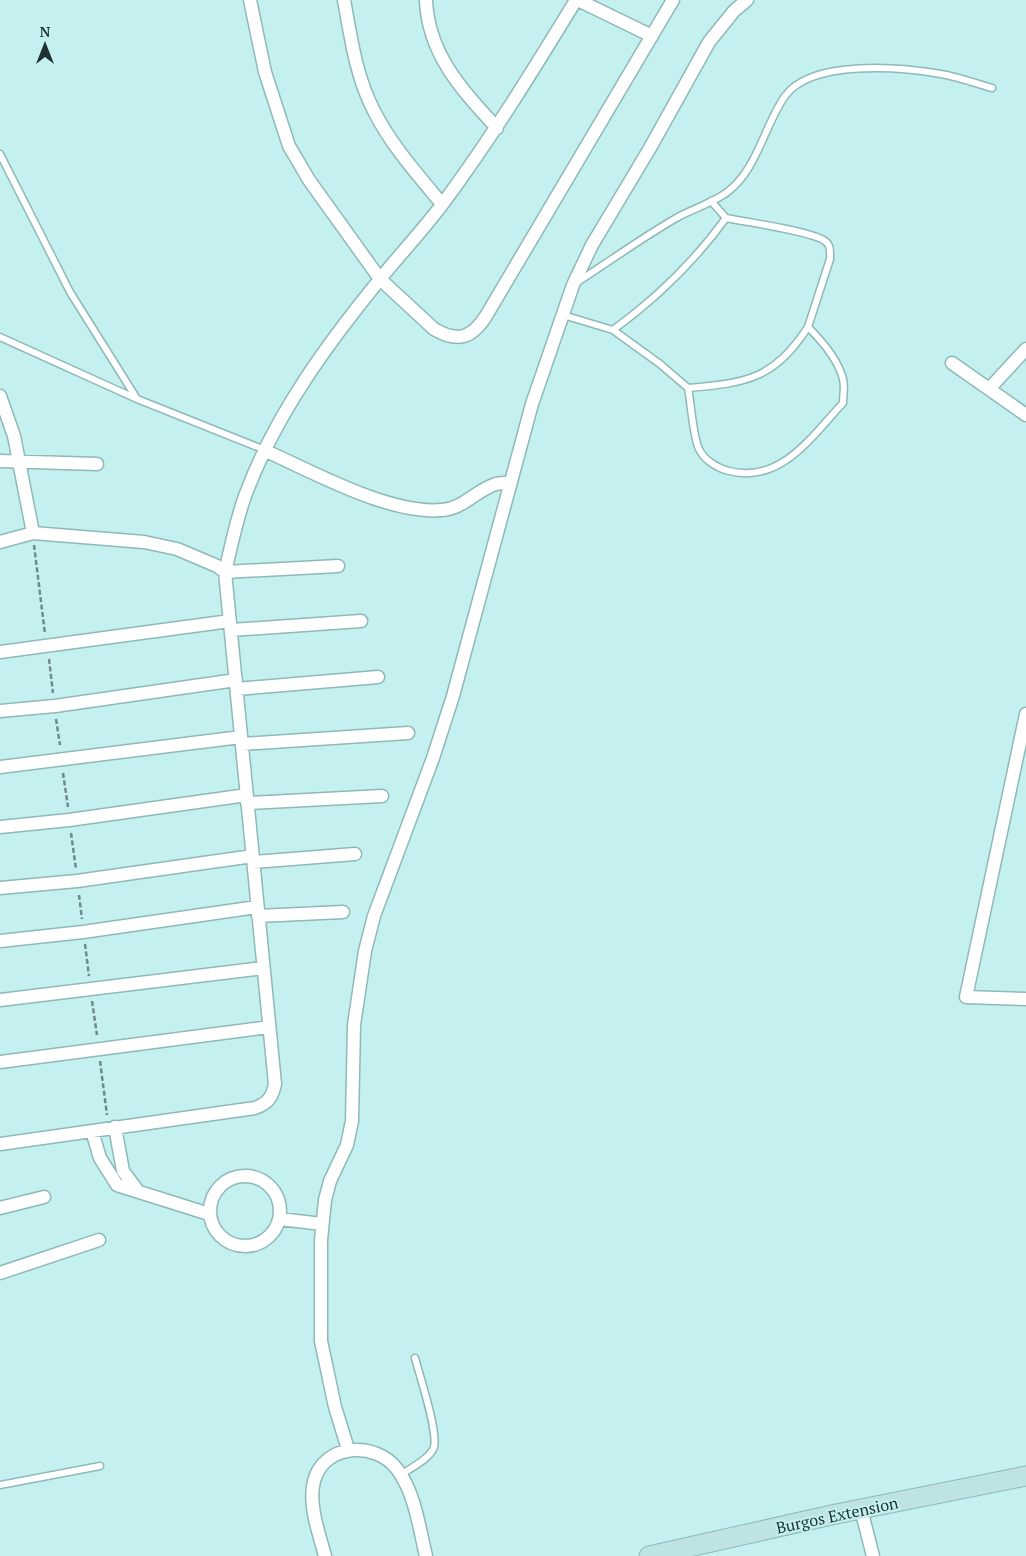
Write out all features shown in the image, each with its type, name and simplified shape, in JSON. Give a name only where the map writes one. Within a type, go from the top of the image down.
[{"type":"main road","name":"Burgos Extension","points":[[648,1556],[861,1509],[1026,1476]]},
{"type":"street","points":[[250,0],[264,72],[289,146],[309,180],[380,279],[434,329],[445,336],[469,335],[477,330],[673,0]]},
{"type":"street","points":[[344,0],[353,50],[362,83],[374,112],[412,169],[442,204]]},
{"type":"street","points":[[426,0],[427,15],[434,41],[446,69],[497,128]]},
{"type":"street","points":[[0,1144],[255,1108],[267,1104],[275,1084],[225,572],[237,520],[246,494],[290,403],[321,356],[380,279],[442,204],[497,128],[577,0],[652,36]]},
{"type":"street","points":[[348,1449],[335,1406],[321,1341],[322,1224],[330,1181],[347,1146],[352,1121],[354,1025],[365,952],[374,916],[432,758],[452,696],[532,404],[573,285],[592,244],[650,148],[708,42],[734,11],[747,0]]},
{"type":"street","points":[[989,389],[1026,349]]},
{"type":"street","points":[[952,363],[1026,415]]},
{"type":"street","points":[[1,402],[19,462],[33,533]]},
{"type":"street","points":[[266,451],[376,499],[427,510],[443,510],[461,505],[495,484],[511,482]]},
{"type":"street","points":[[0,462],[97,464]]},
{"type":"street","points":[[0,542],[33,533],[144,542],[177,549],[216,566],[225,572],[338,566]]},
{"type":"street","points":[[0,652],[230,626],[361,621]]},
{"type":"street","points":[[0,711],[236,684],[378,677]]},
{"type":"street","points":[[1026,714],[966,997],[1026,999]]},
{"type":"street","points":[[0,767],[242,740],[408,733]]},
{"type":"street","points":[[0,827],[247,799],[382,796]]},
{"type":"street","points":[[0,888],[77,882],[253,859],[355,854]]},
{"type":"street","points":[[0,941],[258,911],[343,912]]},
{"type":"street","points":[[0,1000],[91,991],[263,968]]},
{"type":"street","points":[[0,1062],[269,1027]]},
{"type":"street","points":[[112,1128],[123,1171],[138,1191]]},
{"type":"street","points":[[92,1131],[97,1152],[108,1174],[117,1185],[210,1214]]},
{"type":"street","points":[[246,1176],[260,1180],[271,1187],[279,1200],[280,1219],[273,1232],[263,1241],[254,1245],[241,1246],[224,1240],[214,1229],[210,1214],[214,1194],[223,1183],[234,1178],[246,1176]]},
{"type":"street","points":[[0,1208],[44,1197]]},
{"type":"street","points":[[280,1219],[322,1224]]},
{"type":"street","points":[[0,1273],[99,1240]]},
{"type":"street","points":[[325,1556],[314,1511],[314,1480],[326,1461],[348,1449],[374,1451],[386,1458],[401,1475],[408,1486],[426,1556]]},
{"type":"street","points":[[861,1509],[872,1556]]},
{"type":"lane","points":[[573,285],[678,217],[726,193],[745,173],[785,96],[797,84],[810,77],[848,70],[895,68],[943,74],[992,88]]},
{"type":"lane","points":[[0,154],[70,292],[136,399]]},
{"type":"lane","points":[[688,388],[734,384],[771,369],[794,348],[808,327],[830,259],[830,248],[825,241],[809,235],[726,218],[711,201]]},
{"type":"lane","points":[[613,330],[648,304],[702,251],[726,218]]},
{"type":"lane","points":[[563,315],[613,330],[660,364],[688,388],[698,448],[707,460],[723,469],[742,474],[767,471],[796,454],[843,403],[844,380],[837,365],[821,341],[808,327]]},
{"type":"lane","points":[[0,337],[136,399],[266,451]]},
{"type":"lane","points":[[401,1475],[427,1457],[434,1448],[434,1434],[415,1358]]},
{"type":"lane","points":[[0,1485],[100,1466]]},
{"type":"path","points":[[33,533],[98,1050],[112,1128]]}]
